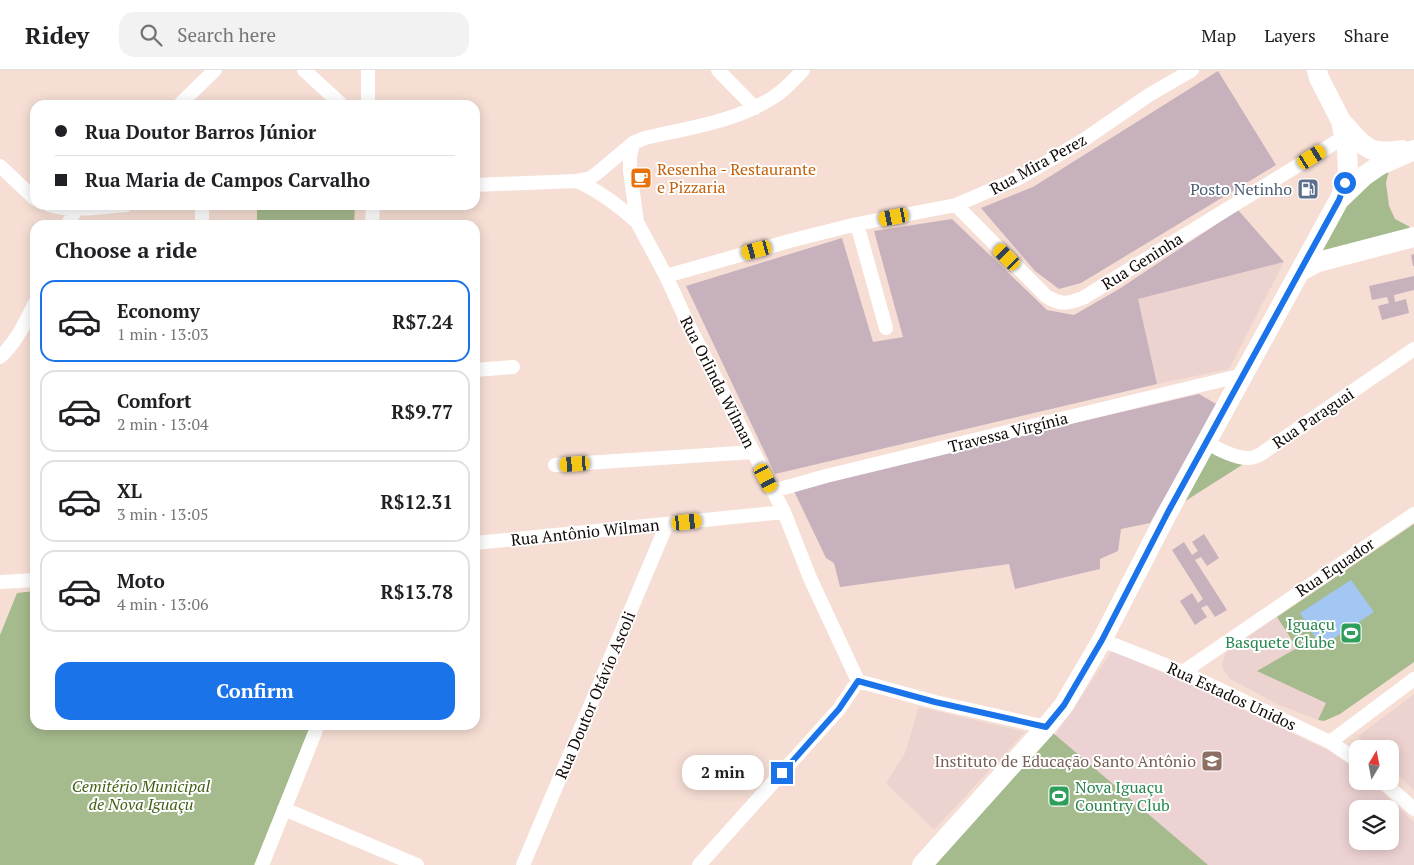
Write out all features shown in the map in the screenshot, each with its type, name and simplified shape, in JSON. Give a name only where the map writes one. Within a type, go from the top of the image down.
[{"type":"main road","points":[[922,865],[1064,705],[1102,640],[1168,512],[1339,200],[1348,173],[1348,158],[1342,129],[1317,73]]},
{"type":"main road","points":[[1342,129],[1374,150],[1387,152],[1414,149]]},
{"type":"main road","points":[[1339,200],[1364,176],[1380,165],[1414,149]]},
{"type":"main road","points":[[1301,271],[1318,262],[1414,237]]},
{"type":"street","points":[[184,100],[215,70]]},
{"type":"street","points":[[304,70],[337,100]]},
{"type":"street","points":[[368,70],[368,100]]},
{"type":"street","points":[[718,70],[755,108]]},
{"type":"street","points":[[480,185],[576,181],[590,178],[633,143],[645,138],[722,120],[755,108],[784,90],[803,70]]},
{"type":"street","name":"Rua Mira Perez","points":[[666,276],[857,224],[956,205],[1019,178],[1085,139],[1149,95],[1192,70]]},
{"type":"street","name":"Rua Geninha","points":[[956,205],[1046,296],[1054,301],[1071,303],[1091,293],[1342,129]]},
{"type":"street","name":"Rua Orlinda Wilman","points":[[633,143],[630,156],[630,170],[637,222],[784,512],[810,578],[858,681]]},
{"type":"street","points":[[0,166],[30,196]]},
{"type":"street","points":[[576,181],[597,191],[637,222]]},
{"type":"street","points":[[857,224],[886,328]]},
{"type":"street","points":[[0,356],[30,314]]},
{"type":"street","name":"Rua Paraguai","points":[[1207,442],[1235,456],[1253,458],[1414,349]]},
{"type":"street","points":[[480,370],[513,367]]},
{"type":"street","name":"Travessa Virgínia","points":[[773,491],[835,474],[1243,375]]},
{"type":"street","points":[[555,465],[753,452]]},
{"type":"street","name":"Rua Antônio Wilman","points":[[480,543],[784,512]]},
{"type":"street","name":"Rua Equador","points":[[1183,672],[1414,514]]},
{"type":"street","name":"Rua Doutor Otávio Ascoli","points":[[523,865],[668,524]]},
{"type":"street","points":[[2,586],[30,581]]},
{"type":"street","name":"Rua Estados Unidos","points":[[1102,640],[1183,672],[1330,742],[1349,755]]},
{"type":"street","points":[[1330,742],[1414,680]]},
{"type":"street","points":[[700,865],[839,709],[858,681],[935,702],[1046,727]]},
{"type":"street","points":[[262,865],[316,730]]},
{"type":"street","points":[[1392,790],[1414,809]]},
{"type":"street","points":[[284,809],[417,865]]},
{"type":"shaded area","points":[[1284,262],[1229,369],[1157,384],[1138,299]]},
{"type":"shaded area","points":[[1277,617],[1298,648],[1258,671],[1327,703],[1318,720],[1279,705],[1230,679],[1222,667],[1225,653],[1231,647]]},
{"type":"shaded area","name":"Instituto de Educação Santo Antônio","points":[[1112,651],[1191,685],[1329,751],[1349,765],[1349,790],[1380,790],[1390,800],[1349,800],[1349,850],[1399,850],[1399,808],[1414,822],[1414,865],[1207,865],[1053,738]]},
{"type":"shaded area","points":[[1414,694],[1414,790],[1399,776],[1399,740],[1362,740],[1358,736]]},
{"type":"shaded area","points":[[919,707],[1025,732],[934,830],[886,783],[905,753]]},
{"type":"green space","points":[[1391,162],[1386,183],[1389,206],[1395,219],[1410,227],[1398,236],[1312,257],[1346,198]]},
{"type":"green space","points":[[257,210],[355,210],[354,220],[257,220]]},
{"type":"green space","points":[[1207,442],[1253,458],[1168,512]]},
{"type":"green space","name":"Iguaçu Basquete Clube","points":[[1414,524],[1414,662],[1340,714],[1324,721],[1318,720],[1326,703],[1257,671],[1297,648],[1277,617]]},
{"type":"green space","name":"Cemitério Municipal de Nova Iguaçu","points":[[30,592],[30,730],[309,730],[254,865],[0,865],[0,635],[17,593]]},
{"type":"green space","name":"Nova Iguaçu Country Club","points":[[1046,727],[1208,865],[934,865]]},
{"type":"water","points":[[1351,580],[1374,612],[1321,647],[1300,613]]},
{"type":"building","points":[[1218,71],[1276,165],[1081,283],[1059,289],[1035,271],[981,208],[1033,187]]},
{"type":"building","points":[[1238,210],[1284,262],[1138,299],[1157,384],[775,474],[686,286],[842,238],[873,342],[903,337],[874,231],[952,219],[1047,310],[1074,315],[1119,289]]},
{"type":"building","points":[[1414,254],[1414,266],[1413,266],[1411,255]]},
{"type":"building","points":[[1414,276],[1414,290],[1394,295],[1395,302],[1406,299],[1409,313],[1382,320],[1378,306],[1389,303],[1387,297],[1372,300],[1369,286]]},
{"type":"building","points":[[1199,394],[1218,405],[1150,523],[1121,529],[1118,551],[1100,559],[1100,569],[1015,589],[1009,564],[840,587],[834,563],[826,558],[793,489]]},
{"type":"building","points":[[1204,534],[1219,558],[1207,566],[1201,557],[1195,560],[1227,610],[1215,617],[1207,605],[1201,608],[1207,617],[1195,625],[1180,601],[1192,593],[1198,603],[1203,599],[1172,550],[1184,542],[1192,555],[1198,551],[1192,542]]},
{"type":"place","name":"Resenha - Restaurante e Pizzaria","points":[[641,178]]},
{"type":"place","name":"Posto Netinho","points":[[1308,189]]},
{"type":"place","name":"Iguaçu Basquete Clube","points":[[1351,633]]},
{"type":"place","name":"Instituto de Educação Santo Antônio","points":[[1212,761]]},
{"type":"place","name":"Nova Iguaçu Country Club","points":[[1059,796]]},
{"type":"route","points":[[782,773],[839,709],[858,681],[935,702],[1046,727],[1064,705],[1102,640],[1168,512],[1339,200],[1345,183]]}]
